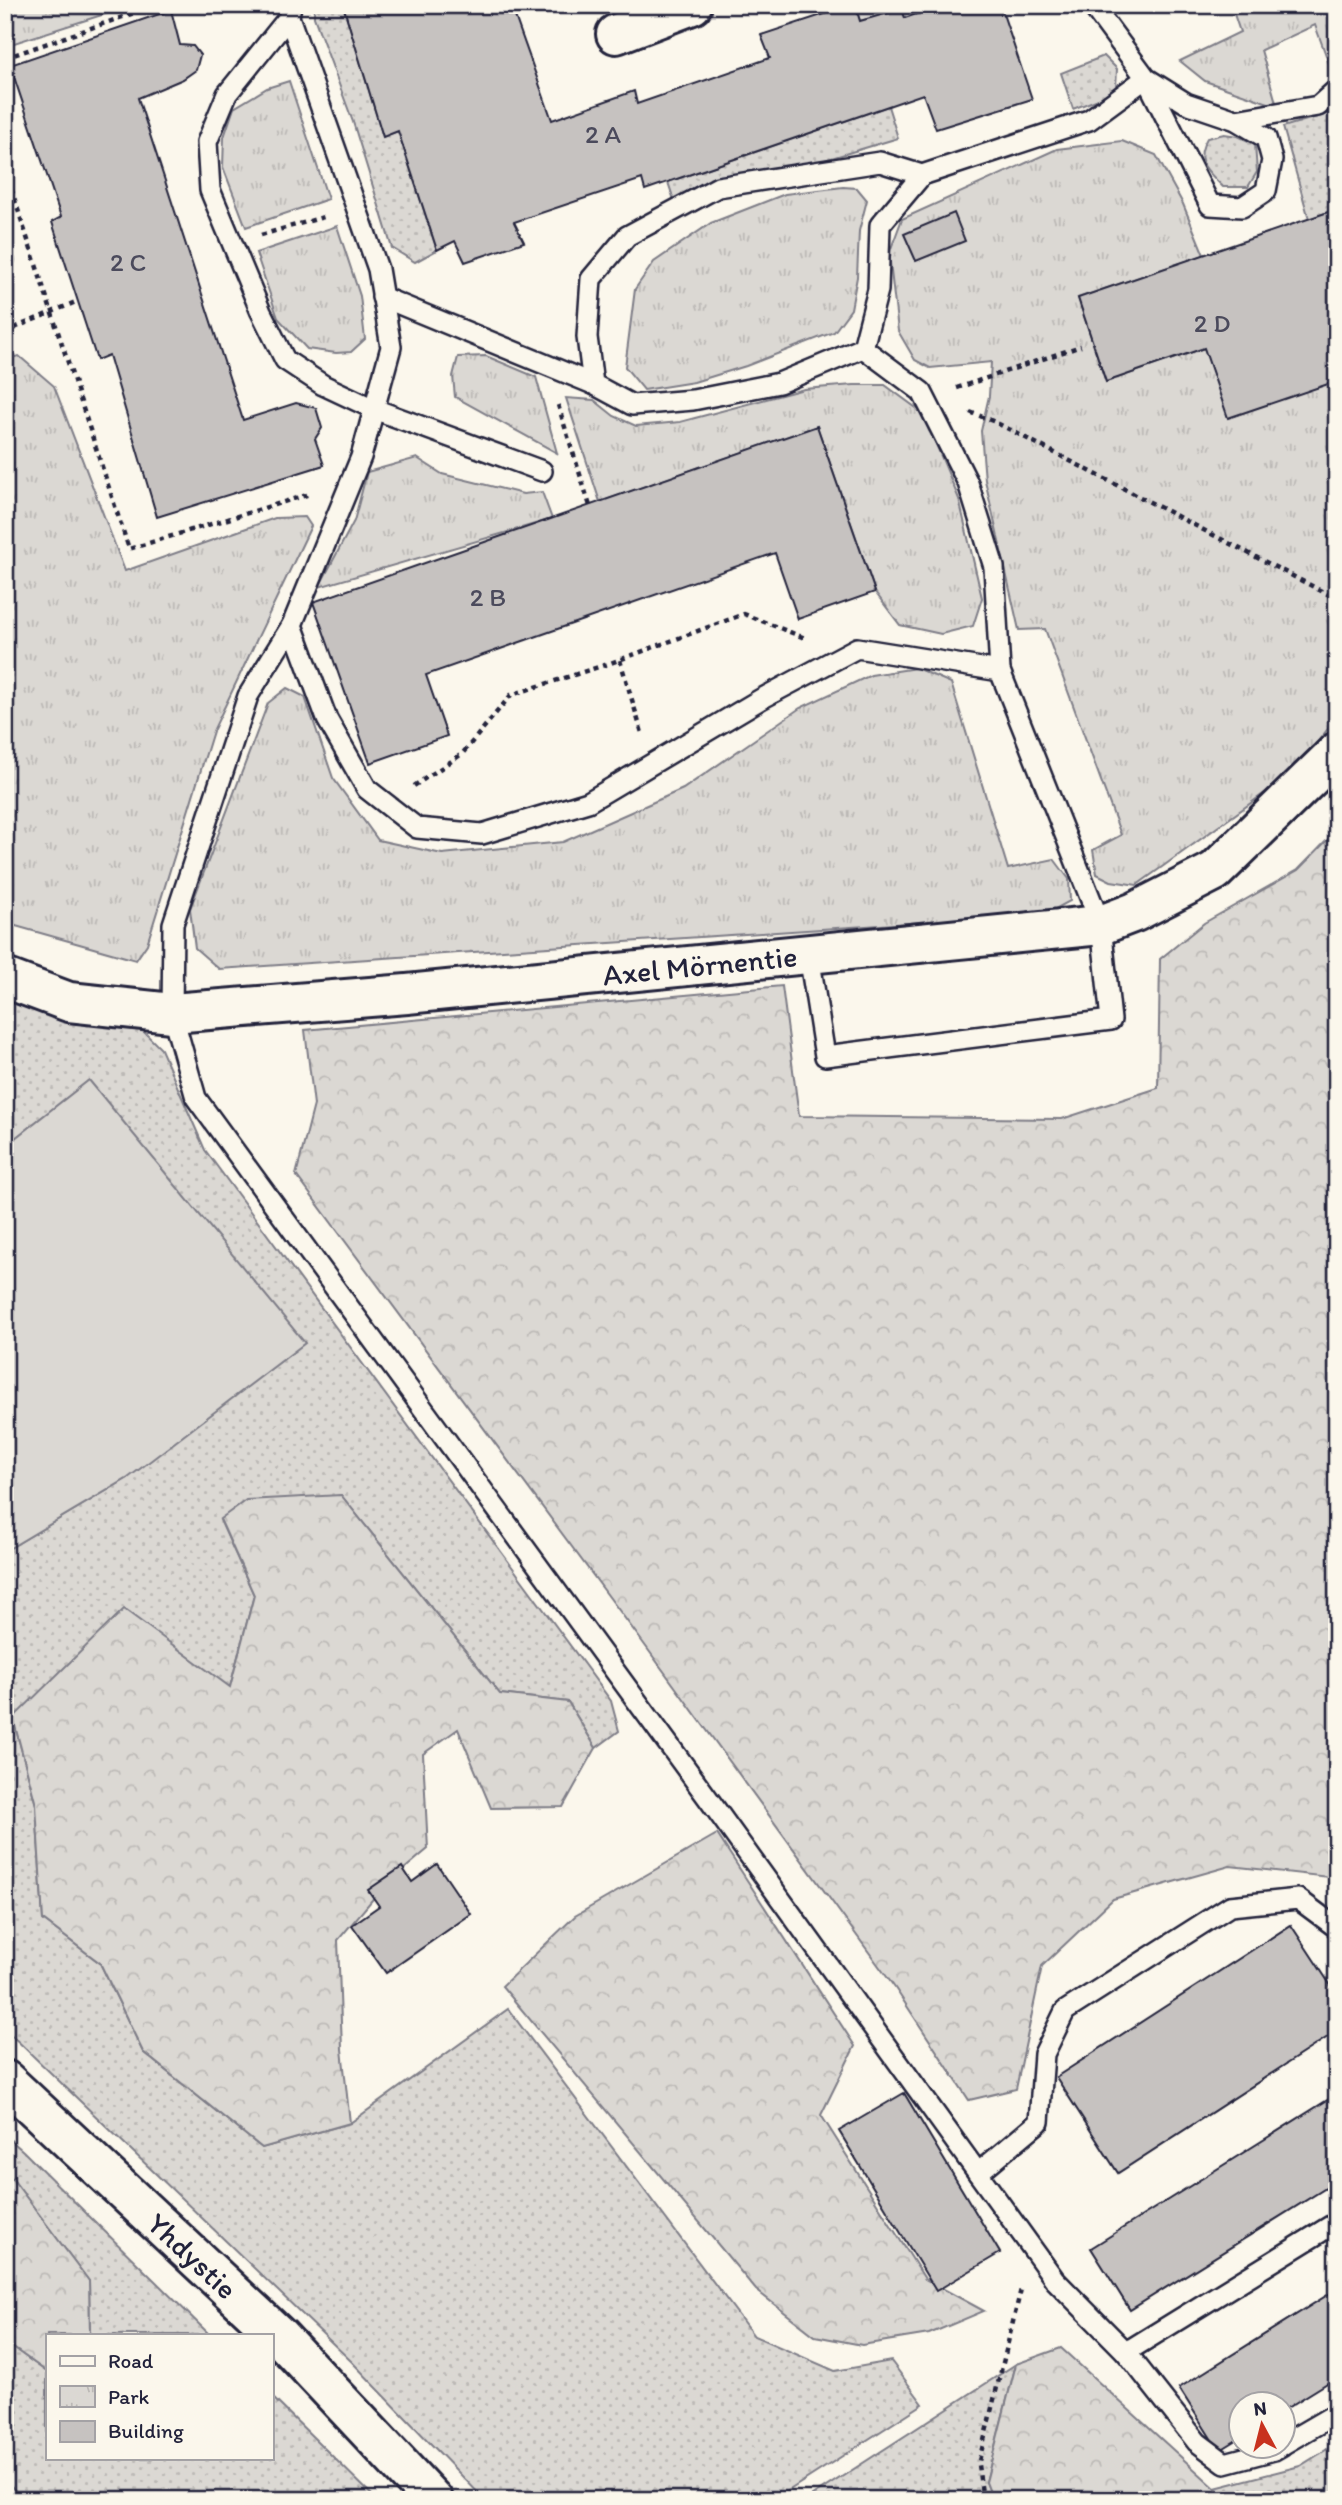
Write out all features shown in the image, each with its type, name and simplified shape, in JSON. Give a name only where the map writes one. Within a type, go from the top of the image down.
[{"type":"main road","points":[[616,34],[681,7]]},
{"type":"main road","name":"Axel Mörnentie","points":[[5,978],[69,1002],[172,1013],[421,992],[1101,925],[1135,912],[1215,872],[1337,752]]},
{"type":"main road","name":"Yhdystie","points":[[5,2080],[280,2337],[433,2500]]},
{"type":"lane","points":[[1092,5],[1146,78],[1210,205],[1242,207],[1266,191],[1272,160],[1266,138],[1236,120],[1186,103],[1146,78]]},
{"type":"lane","points":[[290,11],[377,269],[391,347],[361,457],[292,625],[248,696],[173,924],[172,1013],[196,1098],[707,1797],[1055,2280],[1126,2352],[1196,2442],[1224,2463],[1236,2460]]},
{"type":"lane","points":[[290,11],[227,94],[208,142],[210,190],[261,312],[285,360],[323,385],[374,409],[542,471]]},
{"type":"lane","points":[[863,348],[878,290],[880,225],[922,175],[1089,120],[1146,78]]},
{"type":"lane","points":[[1236,120],[1318,106],[1337,89]]},
{"type":"lane","points":[[593,384],[587,337],[591,279],[627,236],[718,187],[880,162],[922,175]]},
{"type":"lane","points":[[382,297],[593,384],[632,405],[693,400],[779,383],[863,348]]},
{"type":"lane","points":[[809,955],[825,1056],[1111,1020],[1101,925],[1000,671],[994,567],[968,483],[927,394],[863,348]]},
{"type":"lane","points":[[292,625],[327,719],[367,789],[417,828],[482,834],[588,802],[761,699],[857,649],[1000,671]]},
{"type":"lane","points":[[978,2173],[1038,2122],[1044,2054],[1065,2011],[1230,1906],[1298,1899],[1337,1928]]},
{"type":"lane","points":[[1126,2352],[1337,2222]]},
{"type":"lane","points":[[1296,2437],[1337,2413]]},
{"type":"path","points":[[5,58],[157,5]]},
{"type":"path","points":[[5,170],[129,549],[351,481]]},
{"type":"path","points":[[233,244],[356,207]]},
{"type":"path","points":[[5,332],[78,301]]},
{"type":"path","points":[[927,394],[1081,346]]},
{"type":"path","points":[[545,364],[590,506]]},
{"type":"path","points":[[927,394],[995,422],[1337,599]]},
{"type":"path","points":[[387,804],[462,754],[511,695],[620,660],[744,614],[811,640],[857,649]]},
{"type":"path","points":[[620,660],[652,764]]},
{"type":"path","points":[[984,2500],[978,2465],[1031,2246]]},
{"type":"green space","points":[[5,5],[133,5],[5,46]]},
{"type":"green space","points":[[314,5],[343,5],[383,137],[398,131],[437,250],[415,262],[392,248],[353,122],[314,17]]},
{"type":"green space","points":[[855,5],[943,5],[905,18],[902,9],[860,21]]},
{"type":"green space","points":[[1231,5],[1337,5],[1335,80],[1315,25],[1261,50],[1277,106],[1205,81],[1180,61],[1240,32]]},
{"type":"green space","points":[[1104,56],[1117,69],[1116,87],[1101,98],[1073,109],[1061,73]]},
{"type":"green space","points":[[289,81],[328,199],[246,227],[223,167],[224,137],[234,108],[267,88]]},
{"type":"green space","points":[[888,106],[898,138],[748,183],[677,209],[668,182]]},
{"type":"green space","points":[[1337,111],[1337,209],[1309,219],[1283,127]]},
{"type":"green space","points":[[1224,134],[1238,136],[1255,144],[1257,172],[1248,187],[1223,187],[1204,165],[1201,153],[1207,138]]},
{"type":"green space","points":[[1122,141],[1156,155],[1183,204],[1204,255],[1078,298],[1106,382],[1204,348],[1337,381],[1337,718],[1291,774],[1137,885],[1111,881],[1097,874],[1093,850],[1121,835],[1045,629],[1019,630],[985,480],[981,431],[989,396],[991,362],[930,368],[915,360],[898,331],[889,254],[902,219],[1057,149]]},
{"type":"green space","points":[[843,187],[857,188],[867,200],[859,231],[857,277],[851,309],[834,332],[746,366],[694,382],[644,390],[625,367],[635,289],[654,262],[711,223],[785,194]]},
{"type":"green space","points":[[337,226],[360,296],[365,339],[351,352],[336,353],[307,349],[278,318],[256,253]]},
{"type":"green space","points":[[5,227],[15,260],[5,301]]},
{"type":"green space","points":[[19,356],[54,386],[125,571],[275,518],[305,517],[311,526],[213,731],[147,944],[136,960],[5,923],[5,359]]},
{"type":"green space","points":[[486,356],[536,377],[557,453],[455,397],[453,376],[458,357]]},
{"type":"green space","points":[[885,385],[923,413],[959,499],[982,598],[973,626],[941,634],[900,625],[875,592],[817,426],[600,502],[566,398],[594,400],[614,416],[636,426],[680,422],[804,389]]},
{"type":"green space","points":[[417,458],[442,474],[523,494],[542,492],[552,519],[319,587],[354,521],[367,472]]},
{"type":"green space","points":[[916,668],[951,683],[1008,869],[1054,859],[1069,879],[1070,901],[1046,914],[219,969],[195,948],[190,909],[268,703],[287,688],[305,697],[333,778],[378,840],[442,854],[563,842],[683,789],[800,708],[871,675]]},
{"type":"green space","points":[[1337,830],[1337,1878],[1230,1866],[1113,1899],[1042,1966],[1016,2089],[969,2100],[895,1988],[296,1175],[314,1105],[305,1030],[782,986],[799,1116],[1062,1119],[1158,1088],[1160,959],[1204,923],[1298,870]]},
{"type":"green space","points":[[5,994],[134,1022],[161,1049],[205,1150],[611,1701],[619,1731],[596,1748],[568,1702],[500,1694],[341,1495],[220,1520],[254,1595],[230,1687],[13,1718],[36,1805],[43,1920],[100,1963],[143,2052],[262,2148],[350,2123],[508,2009],[754,2336],[835,2371],[891,2361],[923,2404],[774,2500],[485,2500],[352,2362],[5,2029],[5,1551],[128,1478],[89,1081],[5,1146]]},
{"type":"green space","points":[[89,1080],[305,1343],[128,1478],[5,1551],[5,1146]]},
{"type":"green space","points":[[341,1495],[500,1694],[568,1702],[596,1748],[563,1807],[491,1808],[458,1729],[423,1754],[428,1849],[383,1887],[338,1940],[342,2049],[350,2123],[262,2148],[143,2052],[100,1963],[43,1920],[36,1805],[13,1718],[124,1609],[230,1687],[254,1595],[220,1519],[246,1500]]},
{"type":"green space","points":[[717,1834],[855,2046],[821,2115],[925,2279],[984,2311],[929,2334],[862,2345],[815,2336],[756,2290],[502,1986],[575,1916]]},
{"type":"green space","points":[[5,2135],[209,2334],[90,2334],[89,2281],[5,2169]]},
{"type":"green space","points":[[5,2169],[89,2281],[90,2334],[46,2334],[46,2371],[5,2342]]},
{"type":"green space","points":[[5,2342],[46,2371],[46,2460],[273,2460],[273,2398],[377,2500],[23,2500],[5,2479]]},
{"type":"green space","points":[[1061,2348],[1229,2500],[993,2500],[986,2482],[1016,2364]]},
{"type":"green space","points":[[1016,2364],[986,2482],[993,2500],[806,2500]]},
{"type":"green space","points":[[1337,2443],[1337,2500],[1229,2500],[1215,2488],[1300,2466]]},
{"type":"building","points":[[343,5],[511,5],[552,120],[634,91],[637,104],[770,58],[761,35],[852,5],[855,5],[860,21],[902,9],[905,18],[943,5],[1000,5],[1032,99],[936,129],[923,94],[645,190],[642,179],[514,222],[524,242],[465,262],[455,241],[437,250],[398,131],[383,137]]},
{"type":"building","points":[[171,10],[180,45],[193,46],[200,55],[196,70],[183,79],[138,98],[243,420],[296,403],[316,408],[322,428],[315,439],[324,465],[157,517],[109,355],[97,360],[52,222],[61,217],[10,65]]},
{"type":"building","points":[[1337,209],[1337,381],[1228,418],[1204,348],[1106,382],[1078,298]]},
{"type":"building","points":[[954,213],[965,241],[916,261],[904,234]]},
{"type":"building","points":[[817,426],[875,592],[798,619],[775,553],[426,675],[447,736],[370,763],[313,602]]},
{"type":"building","points":[[437,1864],[471,1914],[386,1973],[352,1925],[379,1906],[368,1890],[402,1867],[412,1882]]},
{"type":"building","points":[[1291,1925],[1337,1995],[1337,2031],[1118,2173],[1056,2077]]},
{"type":"building","points":[[904,2093],[1000,2253],[936,2291],[839,2131]]},
{"type":"building","points":[[1337,2094],[1337,2181],[1130,2310],[1091,2248]]},
{"type":"building","points":[[1337,2289],[1337,2377],[1296,2402],[1296,2390],[1226,2390],[1226,2447],[1219,2451],[1179,2388]]}]
